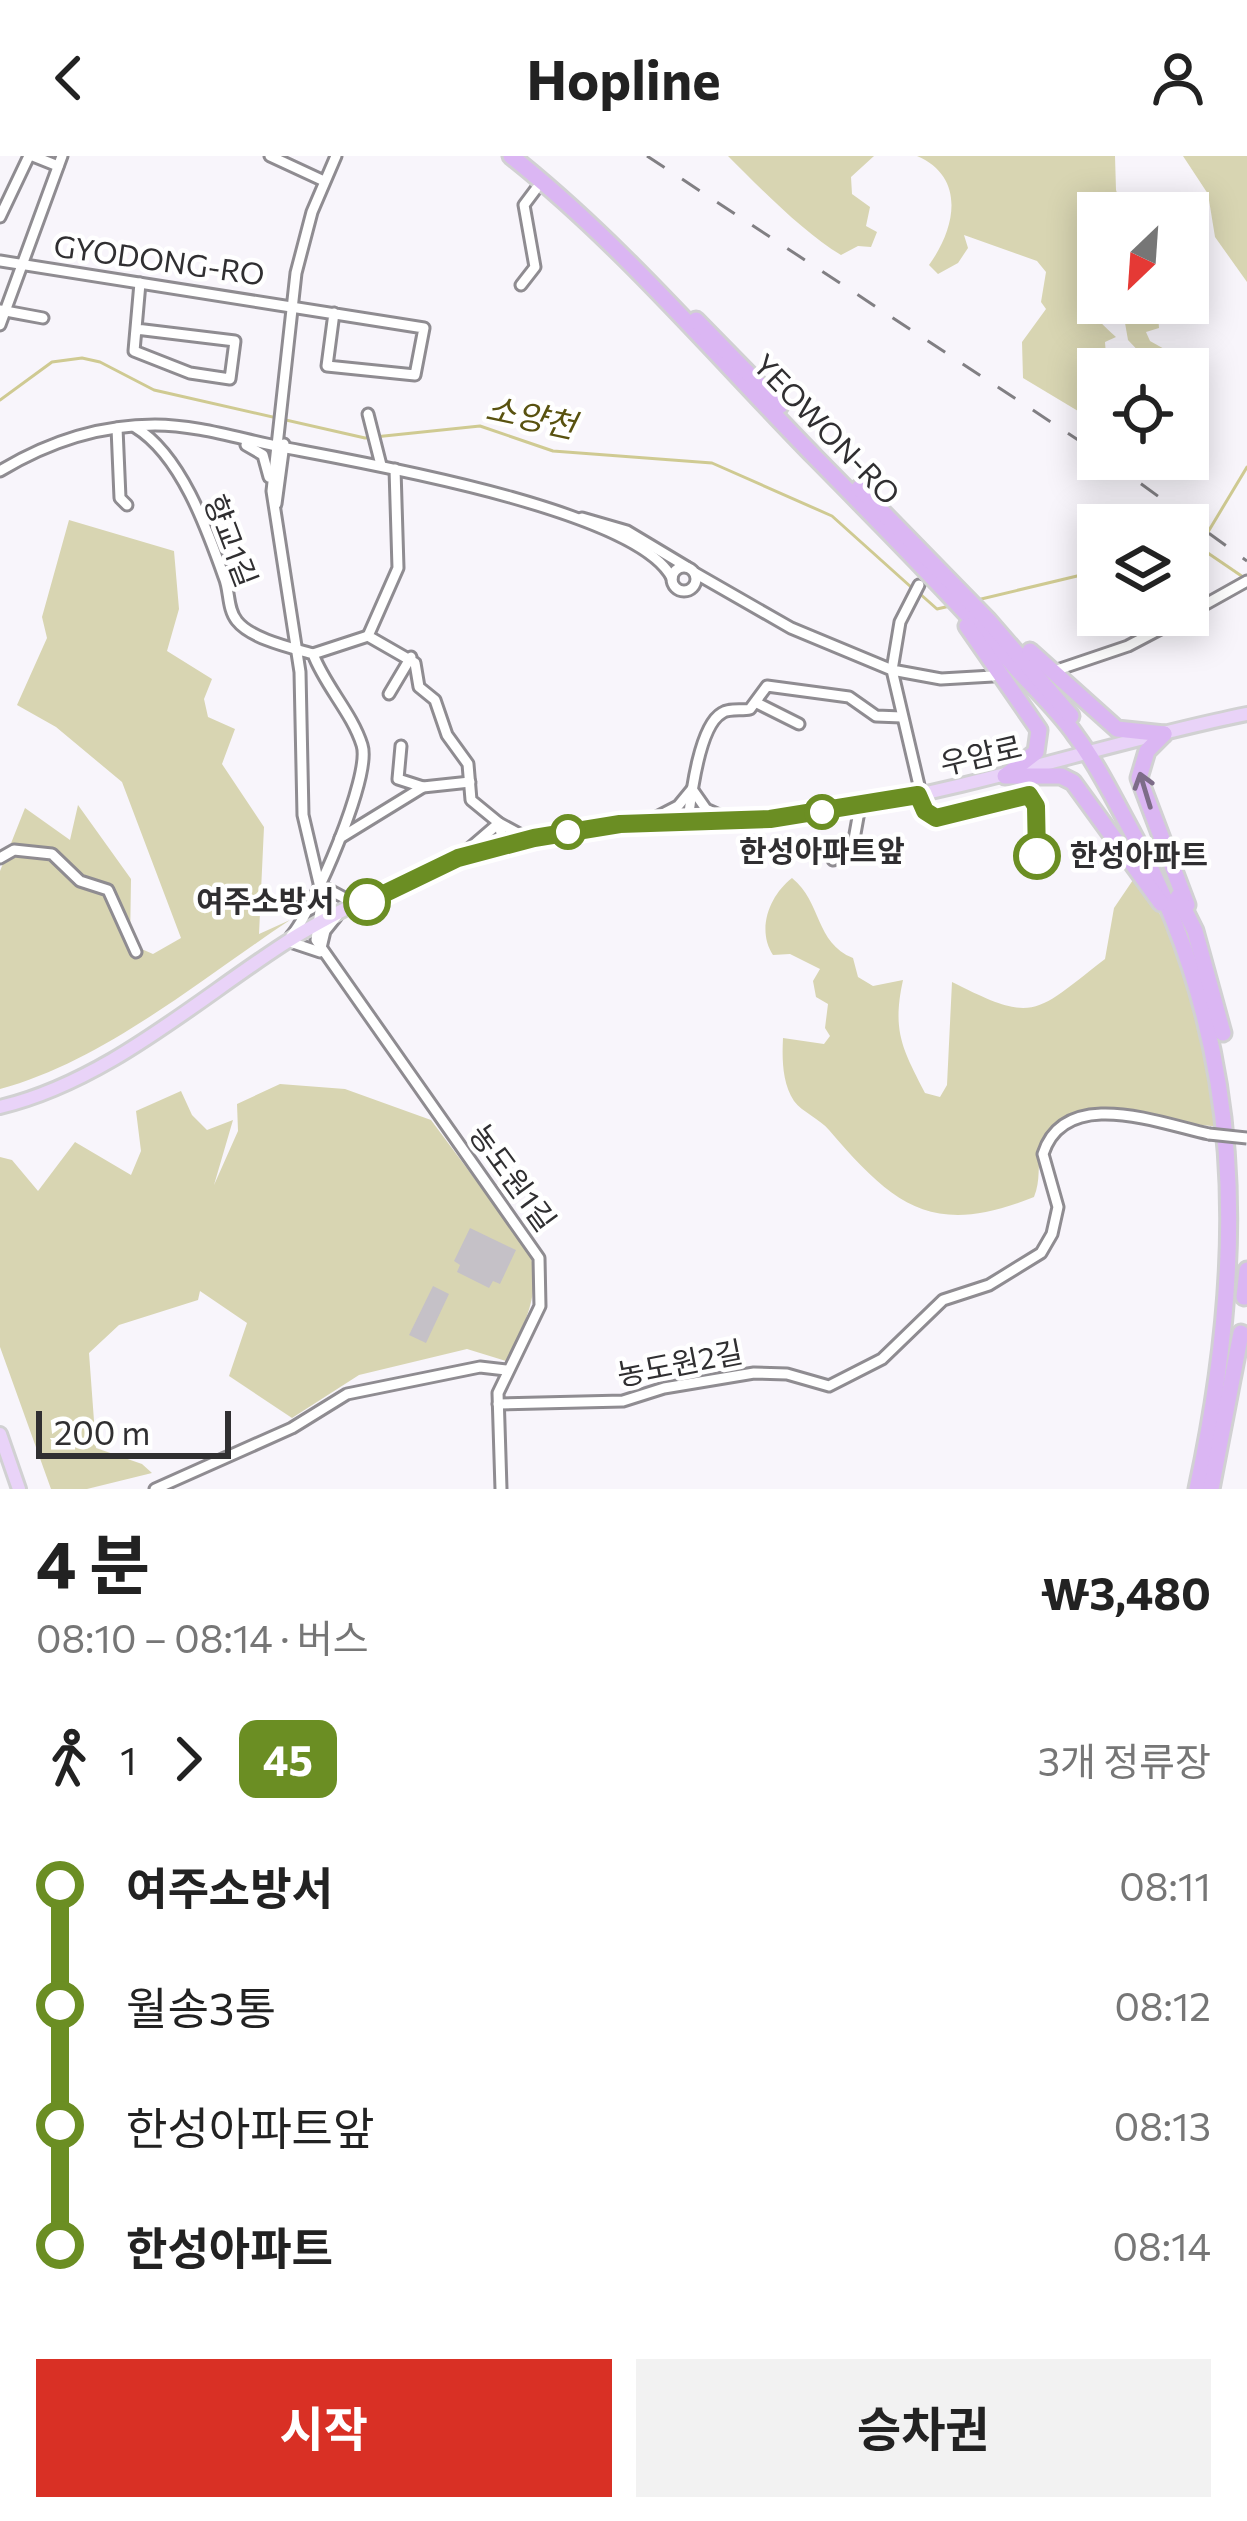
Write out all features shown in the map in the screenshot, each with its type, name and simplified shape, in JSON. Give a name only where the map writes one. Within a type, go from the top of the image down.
[{"type":"highway","points":[[501,156],[664,310],[686,325]]},
{"type":"highway","name":"YEOWON-RO","points":[[511,156],[686,325],[930,577],[982,622],[1092,753]]},
{"type":"highway","name":"YEOWON-RO","points":[[525,156],[650,274],[930,577]]},
{"type":"highway","points":[[982,622],[1108,723],[1128,732],[1164,734]]},
{"type":"highway","points":[[982,622],[1039,730],[1033,756],[1005,776]]},
{"type":"highway","points":[[1164,734],[1147,751],[1138,778],[1195,931],[1224,1039],[1246,1163]]},
{"type":"highway","points":[[1092,753],[1195,931]]},
{"type":"highway","points":[[1092,753],[1169,899],[1192,957],[1216,1048],[1237,1165],[1234,1319],[1216,1421],[1197,1489]]},
{"type":"highway","points":[[1005,776],[1061,776],[1073,782],[1161,902],[1192,957]]},
{"type":"highway","points":[[1211,1489],[1238,1357],[1247,1270]]},
{"type":"main road","name":"우암로","points":[[0,1107],[58,1089],[104,1064],[286,942],[458,858],[534,838],[647,822],[734,821],[860,806],[1005,776],[1247,714]]},
{"type":"main road","points":[[0,1434],[19,1489]]},
{"type":"street","name":"GYODONG-RO","points":[[0,217],[31,156],[60,161],[0,325]]},
{"type":"street","points":[[270,156],[324,181]]},
{"type":"street","name":"GYODONG-RO","points":[[280,439],[292,304],[305,230],[336,156]]},
{"type":"street","points":[[521,285],[535,266],[524,205],[536,188]]},
{"type":"street","name":"GYODONG-RO","points":[[0,261],[292,304]]},
{"type":"street","points":[[136,329],[235,341],[230,379],[145,358],[134,351],[140,283]]},
{"type":"street","points":[[292,304],[424,328],[415,375],[327,366],[334,313]]},
{"type":"street","points":[[2,311],[43,318]]},
{"type":"street","points":[[369,416],[380,460]]},
{"type":"street","points":[[0,471],[62,440],[135,427],[182,427],[280,439],[332,457]]},
{"type":"street","name":"향교1길","points":[[135,427],[163,452],[181,480],[223,572],[234,618],[246,629],[313,654],[364,749],[339,838],[320,885]]},
{"type":"street","points":[[116,428],[120,498],[127,505]]},
{"type":"street","points":[[219,434],[263,455],[275,492]]},
{"type":"street","name":"향교1길","points":[[280,439],[275,510],[297,650],[303,815],[320,885],[322,908],[315,927]]},
{"type":"street","points":[[275,492],[290,463],[306,456],[380,460],[395,469],[611,524],[790,628],[892,670],[941,679],[993,676]]},
{"type":"street","points":[[368,636],[398,568],[395,469]]},
{"type":"street","points":[[577,518],[655,557],[679,590],[717,585]]},
{"type":"street","points":[[673,578],[677,569],[691,570]]},
{"type":"street","points":[[691,570],[693,587]]},
{"type":"street","points":[[930,577],[902,615],[892,670],[918,795],[925,811],[936,818],[1029,795],[1036,806],[1037,856]]},
{"type":"street","points":[[1209,602],[1244,582]]},
{"type":"street","points":[[313,654],[368,636],[411,657],[419,687],[435,700],[447,735],[468,764],[474,806],[509,832],[534,838]]},
{"type":"street","points":[[1057,670],[1147,636]]},
{"type":"street","points":[[389,694],[411,657]]},
{"type":"street","points":[[688,820],[692,789],[716,719],[728,710],[746,711],[767,686],[849,697],[868,713],[902,717]]},
{"type":"street","points":[[757,703],[799,724]]},
{"type":"street","points":[[401,746],[398,779],[423,787],[470,782]]},
{"type":"street","points":[[913,764],[924,780],[949,789]]},
{"type":"street","points":[[339,838],[423,787]]},
{"type":"street","points":[[692,789],[706,808],[734,821]]},
{"type":"street","points":[[647,822],[678,806],[692,789]]},
{"type":"street","points":[[832,860],[854,844],[860,806]]},
{"type":"street","points":[[499,823],[503,844]]},
{"type":"street","points":[[458,858],[499,823]]},
{"type":"street","points":[[0,857],[14,850],[52,854],[80,881],[108,890],[136,952]]},
{"type":"street","points":[[337,916],[325,931],[320,952],[286,942],[309,912],[320,885],[342,900],[366,902]]},
{"type":"street","name":"농도원1길","points":[[315,927],[320,952],[535,1247],[542,1279],[540,1306],[506,1370],[498,1404],[501,1489]]},
{"type":"street","name":"농도원2길","points":[[498,1404],[623,1401],[664,1388],[754,1373],[787,1374],[829,1386],[893,1350],[944,1300],[988,1285],[1041,1253],[1052,1234],[1058,1207],[1043,1154],[1060,1130],[1090,1114],[1112,1113],[1247,1138]]},
{"type":"street","points":[[154,1489],[292,1427],[347,1394],[480,1367],[506,1370]]},
{"type":"shaded area","points":[[728,156],[874,156],[851,177],[852,194],[870,207],[866,226],[877,232],[871,247],[858,246],[841,255],[797,222]]},
{"type":"shaded area","points":[[917,156],[1115,156],[1117,192],[1077,192],[1077,324],[1103,324],[1116,337],[1105,342],[1105,348],[1077,348],[1077,410],[1023,378],[1022,342],[1046,309],[1041,302],[1046,272],[1037,261],[964,235],[968,248],[958,263],[938,274],[929,265],[945,235],[952,204],[943,177]]},
{"type":"shaded area","points":[[1183,156],[1247,156],[1247,282],[1215,237],[1207,192]]},
{"type":"shaded area","points":[[1125,324],[1159,324],[1146,332],[1150,341],[1162,348],[1136,348],[1128,340]]},
{"type":"shaded area","points":[[69,520],[174,551],[179,609],[167,651],[212,679],[204,699],[208,717],[235,729],[222,764],[264,827],[259,934],[290,920],[114,1039],[39,1076],[0,1089],[0,871],[25,808],[70,840],[78,805],[131,879],[130,944],[153,954],[181,938],[122,782],[56,727],[17,705],[47,638],[42,617]]},
{"type":"shaded area","points":[[1135,877],[1167,925],[1179,956],[1223,1127],[1107,1111],[1074,1113],[1048,1132],[1034,1197],[968,1215],[942,1214],[896,1195],[794,1101],[785,1078],[783,1038],[824,1044],[830,1036],[825,1028],[828,1004],[816,997],[813,981],[820,969],[790,954],[773,955],[768,945],[768,913],[792,878],[832,943],[853,958],[858,977],[873,986],[903,980],[899,1026],[905,1051],[925,1093],[940,1097],[947,1085],[952,982],[1018,1008],[1047,1002],[1105,959],[1114,908]]},
{"type":"shaded area","points":[[280,1084],[345,1089],[431,1120],[530,1253],[532,1296],[506,1361],[467,1349],[359,1375],[292,1418],[229,1376],[247,1323],[200,1291],[198,1300],[119,1325],[89,1353],[96,1448],[142,1464],[152,1473],[87,1489],[51,1489],[0,1347],[0,1157],[12,1160],[38,1191],[75,1142],[131,1175],[141,1151],[136,1111],[181,1091],[192,1115],[207,1130],[233,1120],[214,1185],[238,1131],[237,1104]]},
{"type":"building","points":[[470,1228],[516,1250],[500,1284],[493,1281],[489,1288],[457,1272],[460,1265],[454,1261]]},
{"type":"building","points":[[433,1286],[449,1294],[426,1343],[409,1335]]},
{"type":"waterway","name":"소양천","points":[[0,400],[52,362],[82,358],[100,362],[154,390],[365,438],[480,426],[553,451],[712,463],[832,516],[911,587]]},
{"type":"waterway","name":"소양천","points":[[1209,530],[1247,467]]},
{"type":"waterway","points":[[1209,554],[1246,579]]},
{"type":"waterway","name":"소양천","points":[[977,600],[1077,576]]},
{"type":"waterway","name":"소양천","points":[[919,593],[937,609],[950,606]]},
{"type":"railway","points":[[647,156],[1077,439]]},
{"type":"railway","points":[[1136,480],[1247,561]]},
{"type":"bus line","name":"45","points":[[367,902],[458,858],[503,844],[620,824],[770,819],[918,795],[925,811],[936,818],[1029,795],[1036,806],[1037,856]]},
{"type":"place","name":"한성아파트앞","points":[[822,812]]},
{"type":"place","name":"한성아파트","points":[[1037,856]]},
{"type":"place","name":"여주소방서","points":[[367,902]]}]
